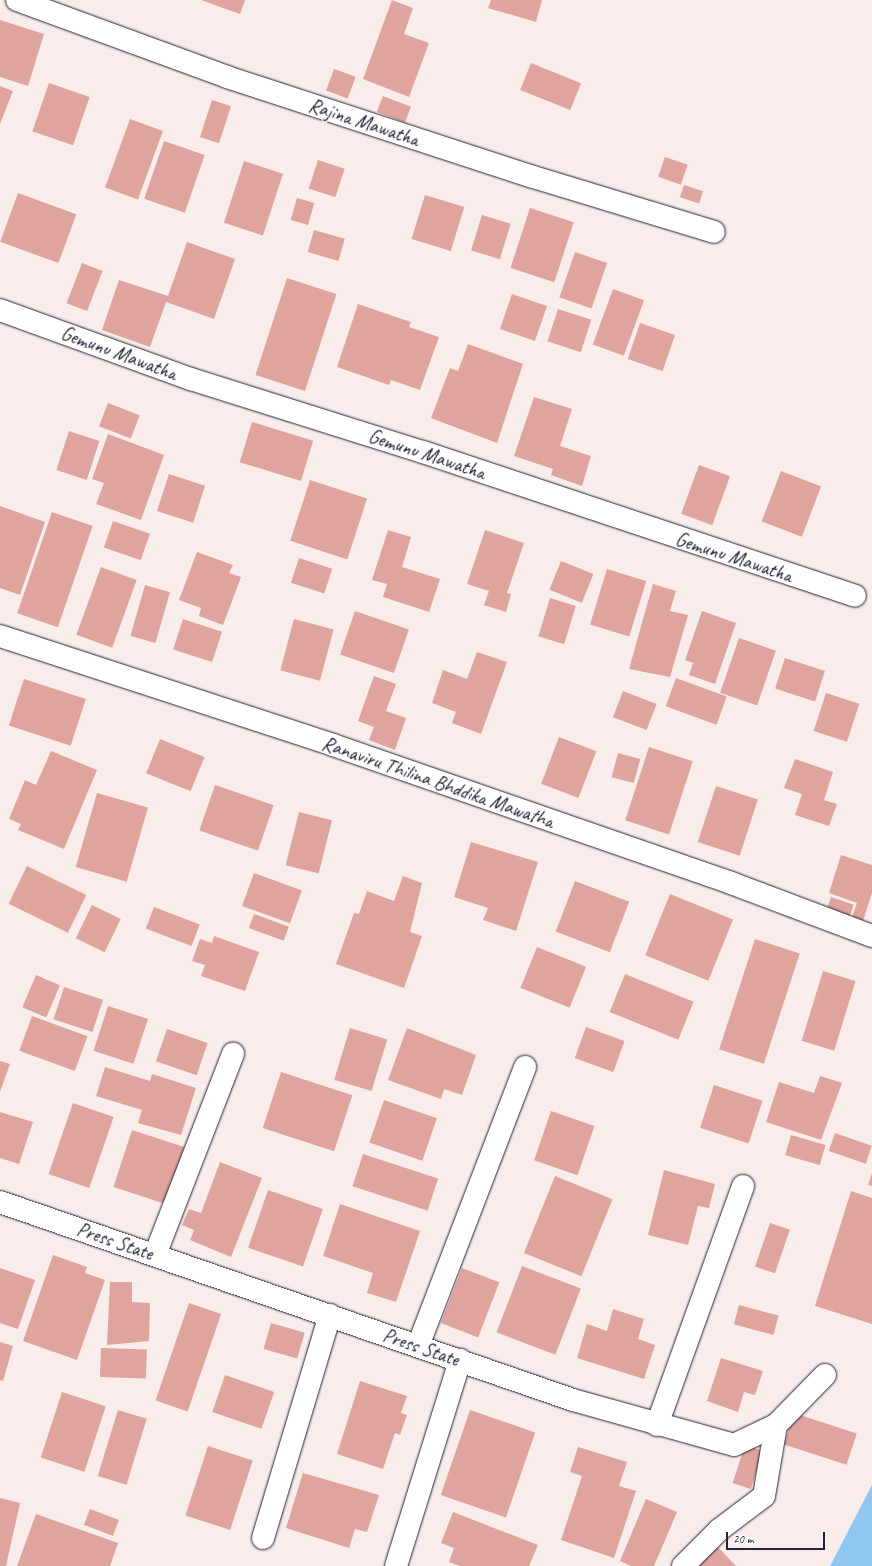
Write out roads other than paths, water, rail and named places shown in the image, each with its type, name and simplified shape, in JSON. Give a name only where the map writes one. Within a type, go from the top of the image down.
[{"type":"street","name":"Rajina Mawatha","points":[[17,0],[227,77],[530,176],[714,232]]},
{"type":"street","name":"Gemunu Mawatha","points":[[0,310],[191,379],[423,452],[855,596]]},
{"type":"street","name":"Ranaviru Thilina Bhddika Mawatha","points":[[0,636],[333,745],[731,882],[872,936]]},
{"type":"street","points":[[155,1255],[233,1054]]},
{"type":"street","points":[[418,1346],[525,1067]]},
{"type":"street","points":[[657,1426],[744,1186]]},
{"type":"street","name":"Press State","points":[[0,1202],[418,1346],[657,1426],[734,1445],[776,1425],[825,1375]]},
{"type":"street","points":[[263,1538],[330,1315]]},
{"type":"street","points":[[396,1566],[460,1360]]},
{"type":"street","points":[[683,1566],[719,1530],[764,1496],[776,1425]]},
{"type":"water","points":[[872,1485],[872,1566],[830,1566]]}]
